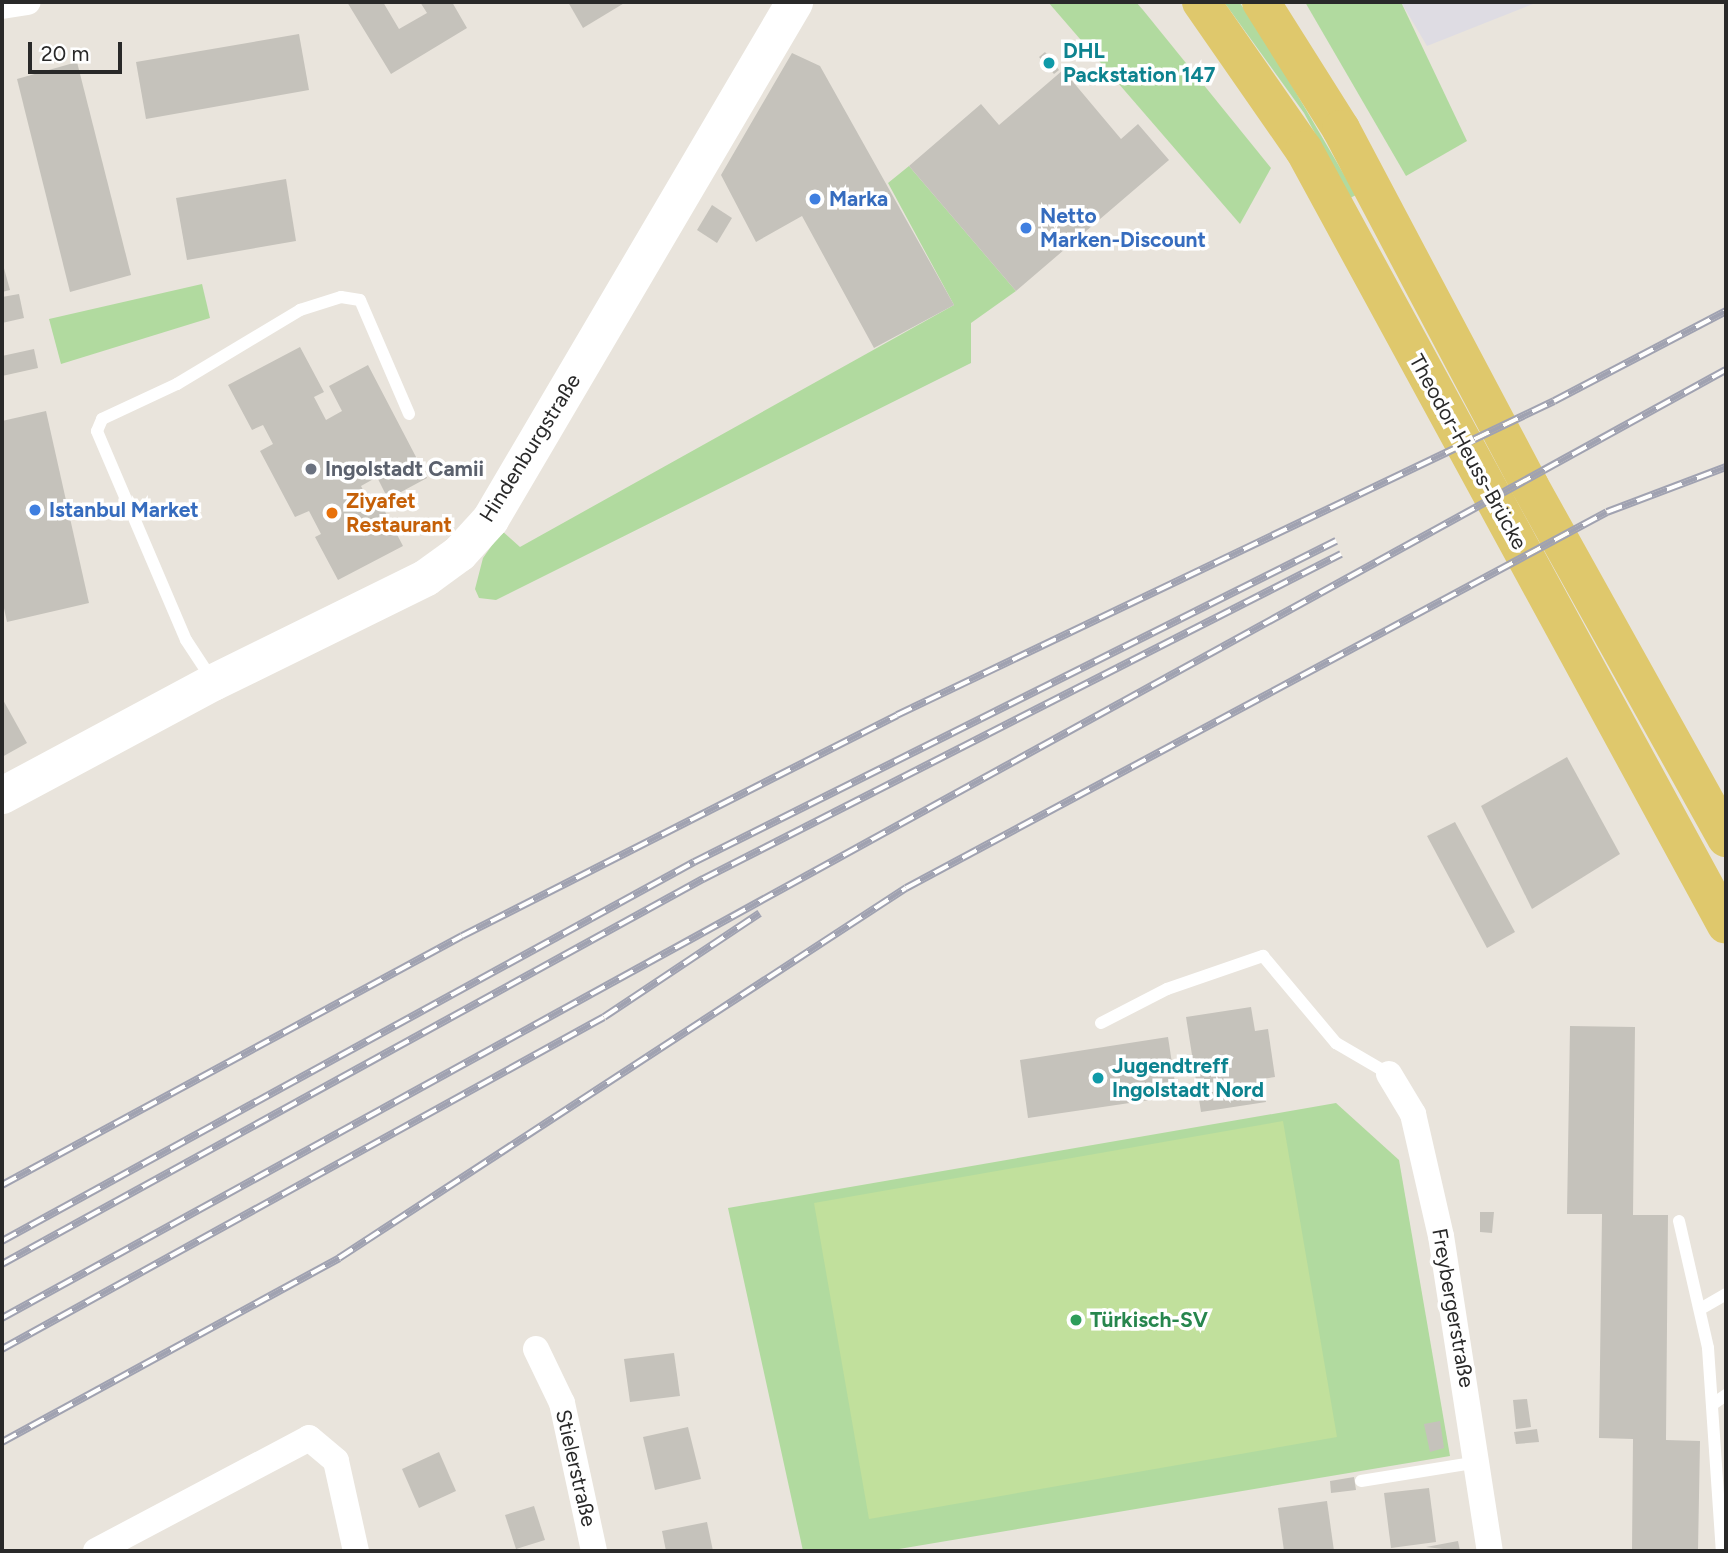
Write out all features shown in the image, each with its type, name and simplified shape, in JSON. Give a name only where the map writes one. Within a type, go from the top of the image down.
[{"type":"main road","name":"Theodor-Heuss-Brücke","points":[[1201,2],[1304,150],[1723,919]]},
{"type":"main road","name":"Theodor-Heuss-Brücke","points":[[1261,2],[1341,129],[1530,486],[1726,838]]},
{"type":"street","points":[[2,6],[28,2]]},
{"type":"street","name":"Hindenburgstraße","points":[[2,795],[214,681],[426,577],[459,553],[490,519],[794,2]]},
{"type":"street","name":"Freybergerstraße","points":[[1389,1074],[1413,1114],[1441,1236],[1479,1462],[1490,1551]]},
{"type":"street","name":"Stielerstraße","points":[[536,1349],[562,1403],[594,1551]]},
{"type":"street","points":[[96,1551],[310,1438],[336,1461],[356,1551]]},
{"type":"lane","points":[[214,681],[186,640],[97,430],[102,419],[177,384],[300,310],[341,297],[360,300],[409,414]]},
{"type":"lane","points":[[1101,1023],[1167,989],[1263,956],[1336,1043],[1389,1074]]},
{"type":"lane","points":[[1679,1222],[1702,1308],[1722,1486],[1722,1551]]},
{"type":"lane","points":[[1702,1308],[1726,1294]]},
{"type":"lane","points":[[1713,1404],[1726,1395]]},
{"type":"lane","points":[[1361,1480],[1479,1462]]},
{"type":"shaded area","points":[[1401,2],[1538,2],[1427,46]]},
{"type":"green space","points":[[1048,2],[1136,2],[1143,10],[1271,168],[1240,224]]},
{"type":"green space","points":[[1224,2],[1239,2],[1257,26],[1356,195],[1350,198],[1304,113]]},
{"type":"green space","points":[[1305,2],[1401,2],[1467,141],[1406,176]]},
{"type":"green space","points":[[909,166],[1016,291],[971,323],[971,363],[496,600],[479,598],[475,589],[483,558],[502,531],[520,547],[954,305],[888,183]]},
{"type":"green space","points":[[202,284],[210,318],[61,364],[49,319]]},
{"type":"green space","name":"Türkisch-SV","points":[[1336,1103],[1399,1160],[1450,1456],[887,1551],[803,1551],[728,1208]]},
{"type":"green space","name":"Türkisch-SV","points":[[1283,1121],[1337,1437],[869,1519],[814,1203]]},
{"type":"building","points":[[347,2],[383,2],[399,29],[427,13],[420,2],[452,2],[467,28],[391,74]]},
{"type":"building","points":[[568,2],[626,2],[583,28]]},
{"type":"building","points":[[299,34],[309,90],[146,119],[136,62]]},
{"type":"building","name":"DHL Packstation 147","points":[[1045,52],[1059,70],[1054,74],[1039,57]]},
{"type":"building","name":"Marka","points":[[792,53],[820,66],[954,305],[874,348],[802,216],[756,242],[721,175]]},
{"type":"building","points":[[77,62],[131,275],[70,292],[17,79]]},
{"type":"building","name":"Netto Marken-Discount","points":[[1063,70],[1121,139],[1138,124],[1169,160],[1016,291],[909,166],[981,104],[999,125]]},
{"type":"building","points":[[286,179],[296,241],[187,260],[176,198]]},
{"type":"building","points":[[712,205],[732,218],[717,243],[697,230]]},
{"type":"building","points":[[2,261],[10,290],[2,292]]},
{"type":"building","points":[[19,294],[24,318],[2,323],[2,297]]},
{"type":"building","points":[[300,347],[324,392],[314,397],[326,420],[342,411],[329,386],[368,365],[427,478],[388,499],[377,477],[361,486],[371,506],[380,502],[403,546],[338,580],[315,537],[321,534],[309,511],[295,517],[260,451],[273,444],[263,425],[252,430],[228,385]]},
{"type":"building","points":[[34,349],[38,368],[2,376],[2,356]]},
{"type":"building","name":"Istanbul Market","points":[[46,411],[89,603],[7,622],[2,599],[2,421]]},
{"type":"building","points":[[2,698],[27,743],[2,757]]},
{"type":"building","points":[[1567,757],[1620,854],[1532,909],[1481,806]]},
{"type":"building","points":[[1455,822],[1515,932],[1487,948],[1427,836]]},
{"type":"building","points":[[1251,1007],[1255,1031],[1268,1029],[1275,1077],[1263,1079],[1266,1102],[1201,1112],[1186,1017]]},
{"type":"building","points":[[1570,1026],[1635,1027],[1633,1215],[1668,1215],[1666,1440],[1700,1441],[1698,1551],[1632,1551],[1633,1439],[1599,1438],[1602,1214],[1567,1214]]},
{"type":"building","name":"Jugendtreff Ingolstadt Nord","points":[[1168,1037],[1177,1096],[1028,1118],[1020,1060]]},
{"type":"building","points":[[1480,1212],[1494,1212],[1492,1233],[1480,1232]]},
{"type":"building","points":[[674,1353],[680,1396],[630,1402],[624,1359]]},
{"type":"building","points":[[1527,1399],[1531,1427],[1516,1429],[1513,1400]]},
{"type":"building","points":[[1440,1421],[1444,1448],[1430,1452],[1424,1424]]},
{"type":"building","points":[[688,1427],[701,1479],[655,1490],[643,1437]]},
{"type":"building","points":[[1537,1429],[1539,1442],[1516,1444],[1514,1432]]},
{"type":"building","points":[[439,1452],[456,1491],[419,1508],[402,1469]]},
{"type":"building","points":[[1354,1477],[1356,1490],[1331,1493],[1330,1481]]},
{"type":"building","points":[[1429,1488],[1436,1542],[1391,1548],[1384,1493]]},
{"type":"building","points":[[1327,1501],[1334,1551],[1284,1551],[1278,1508]]},
{"type":"building","points":[[534,1506],[545,1540],[516,1549],[505,1515]]},
{"type":"building","points":[[707,1522],[713,1551],[666,1551],[662,1531]]},
{"type":"building","points":[[1458,1541],[1460,1551],[1426,1547]]},
{"type":"railway","points":[[2,1185],[462,936],[897,715],[1554,401],[1726,311]]},
{"type":"railway","points":[[2,1318],[1726,370]]},
{"type":"railway","points":[[2,1442],[339,1258],[906,888],[1607,512],[1726,467]]},
{"type":"railway","points":[[2,1241],[694,862],[1336,541]]},
{"type":"railway","points":[[2,1264],[703,879],[1341,554]]},
{"type":"railway","points":[[2,1349],[604,1017],[760,913]]},
{"type":"place","name":"DHL Packstation 147","points":[[1049,63]]},
{"type":"place","name":"Marka","points":[[815,199]]},
{"type":"place","name":"Netto Marken-Discount","points":[[1026,228]]},
{"type":"place","name":"Ingolstadt Camii","points":[[311,469]]},
{"type":"place","name":"Istanbul Market","points":[[35,510]]},
{"type":"place","name":"Ziyafet Restaurant","points":[[332,513]]},
{"type":"place","name":"Jugendtreff Ingolstadt Nord","points":[[1098,1078]]},
{"type":"place","name":"Türkisch-SV","points":[[1076,1320]]}]
